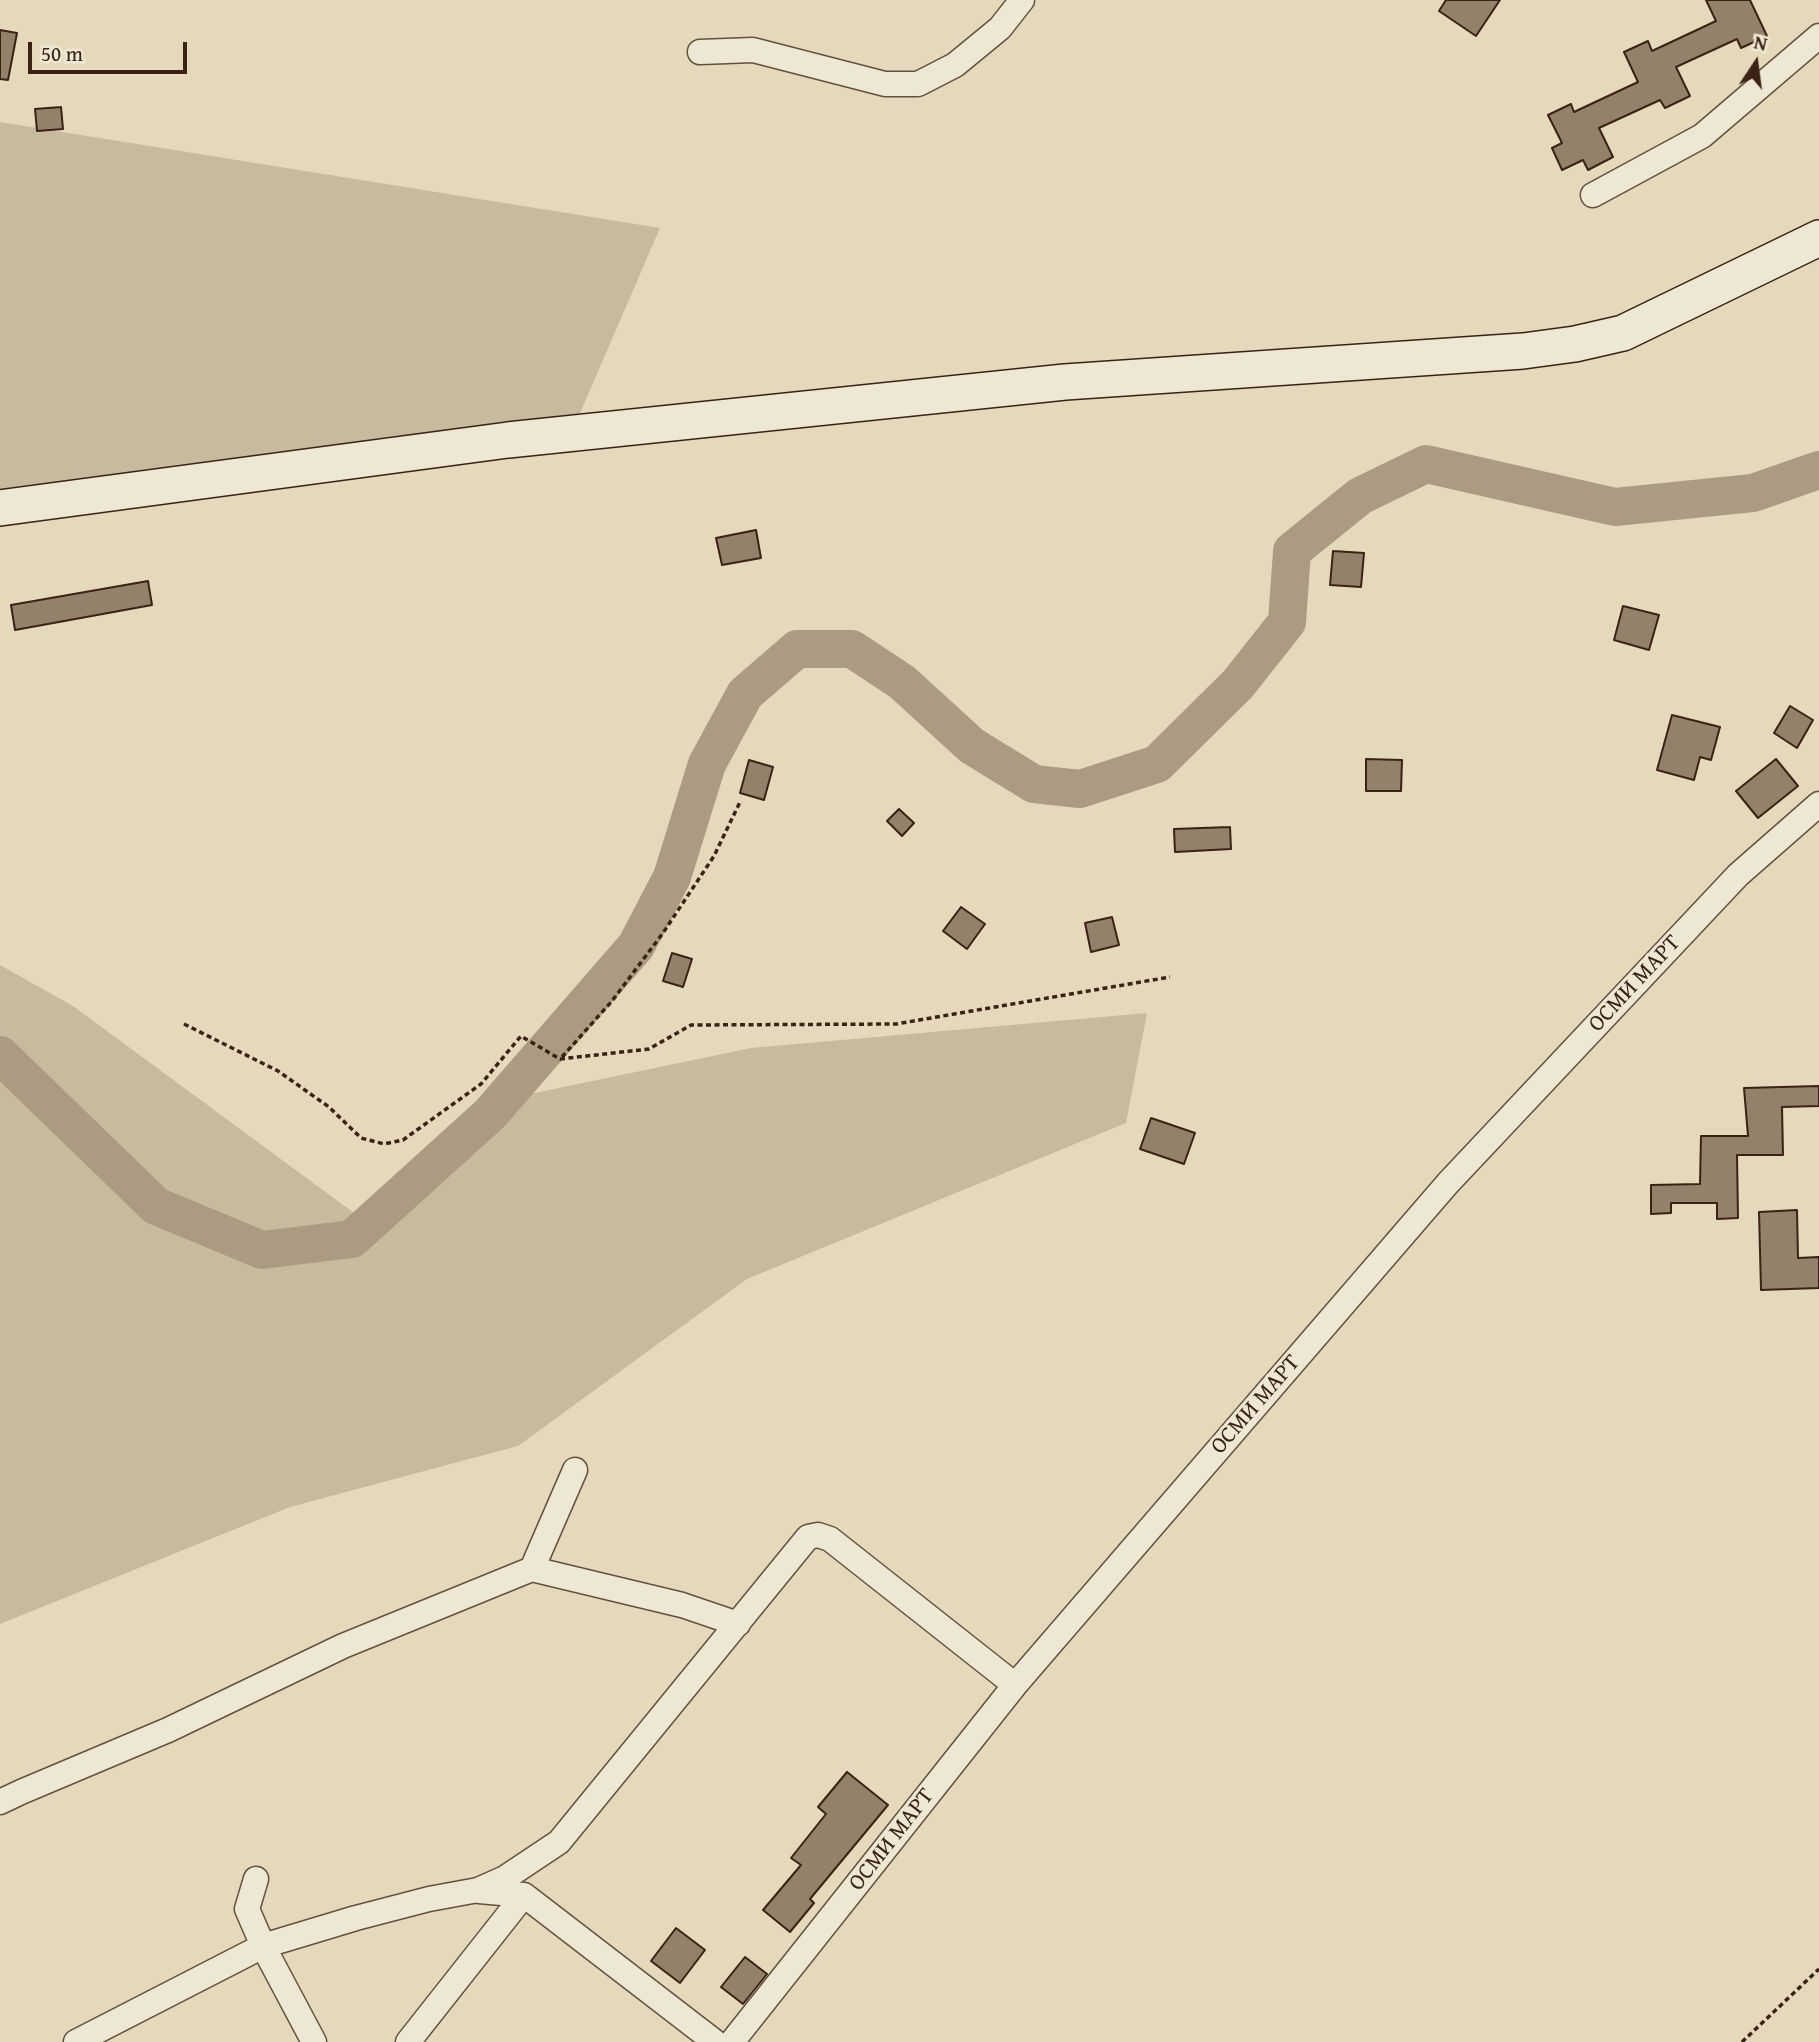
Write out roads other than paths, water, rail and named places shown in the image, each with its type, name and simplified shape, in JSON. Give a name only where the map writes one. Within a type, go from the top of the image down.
[{"type":"street","points":[[700,52],[752,50],[886,84],[918,84],[955,65],[1000,28],[1022,0]]},
{"type":"street","points":[[1592,195],[1702,136],[1819,36]]},
{"type":"street","points":[[0,508],[508,440],[708,419],[1065,382],[1523,351],[1575,344],[1623,333],[1819,238]]},
{"type":"street","name":"ОСМИ МАРТ","points":[[732,2042],[1014,1685],[1448,1183],[1738,875],[1819,804]]},
{"type":"street","points":[[532,1569],[575,1469]]},
{"type":"street","points":[[478,1891],[505,1878],[559,1842],[808,1537],[818,1535],[830,1539],[1014,1685]]},
{"type":"street","points":[[0,1802],[168,1730],[343,1646],[532,1569],[682,1605],[738,1624]]},
{"type":"street","points":[[256,1879],[247,1909],[263,1946],[314,2042]]},
{"type":"street","points":[[76,2042],[263,1946],[429,1899],[478,1891],[524,1895],[715,2042]]},
{"type":"street","points":[[408,2042],[524,1895]]},
{"type":"waterway","points":[[0,1055],[156,1206],[262,1250],[352,1239],[490,1114],[636,946],[672,877],[707,764],[745,694],[797,649],[852,649],[902,682],[972,746],[1034,784],[1080,789],[1157,764],[1238,684],[1287,622],[1292,551],[1360,496],[1426,464],[1615,507],[1753,493],[1819,470]]}]
